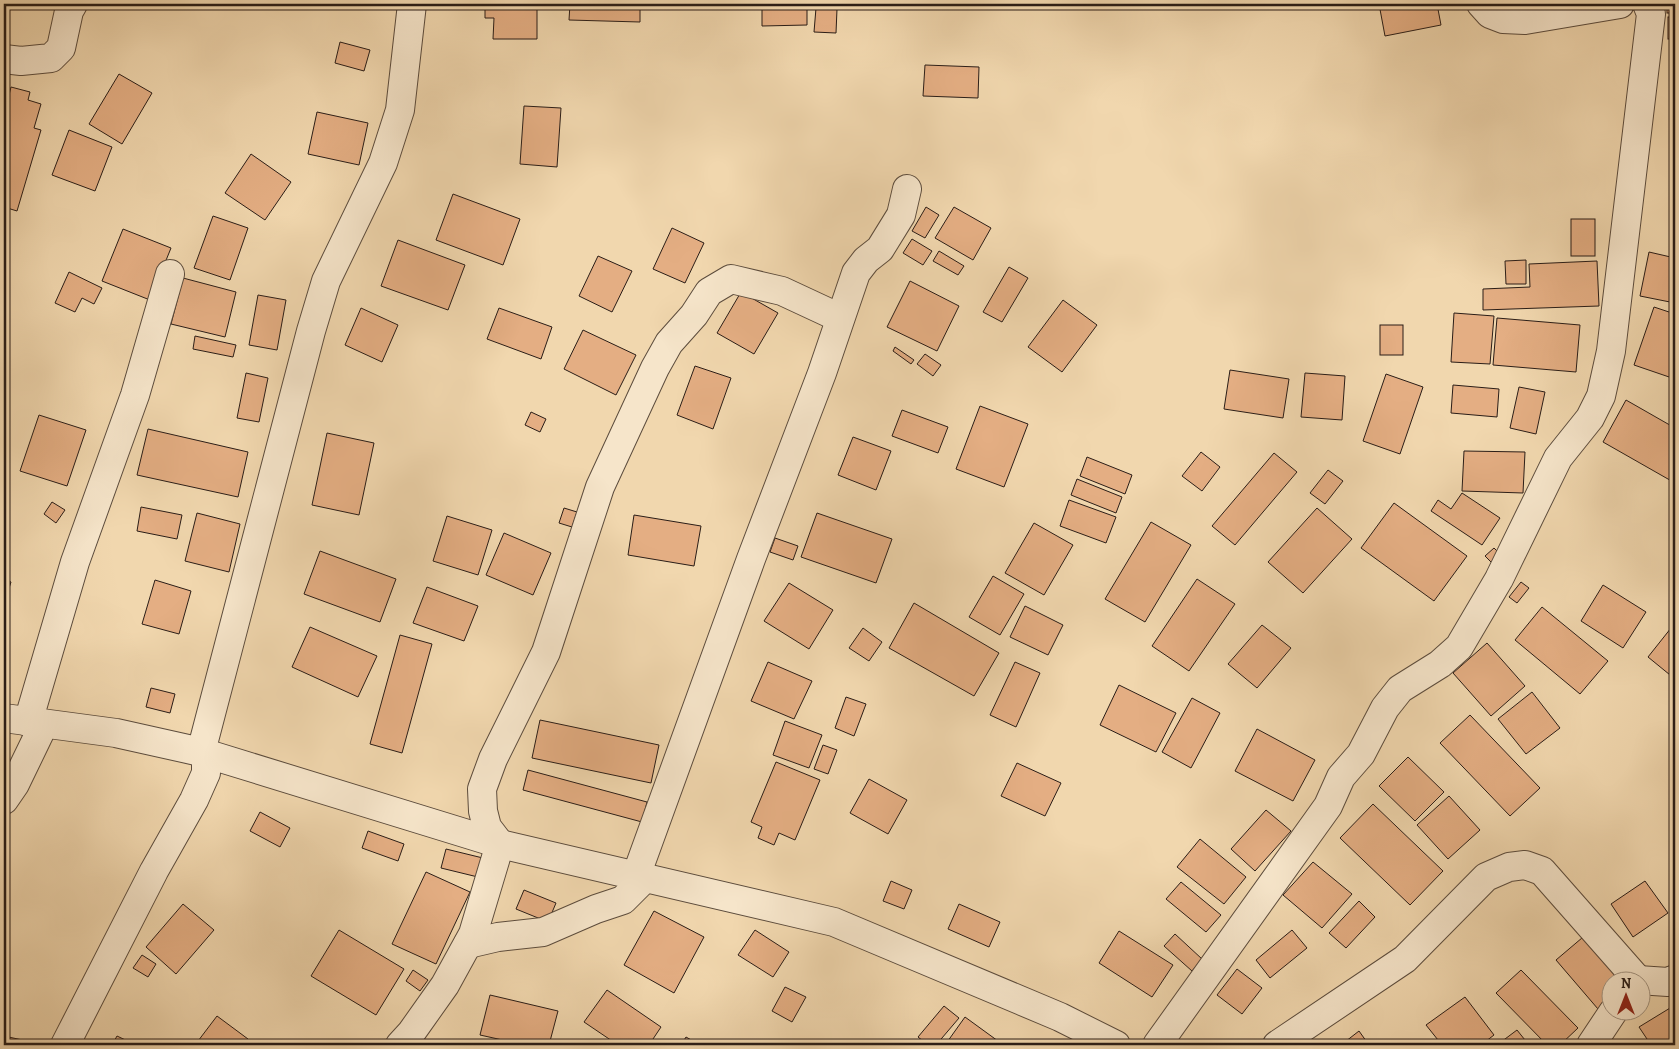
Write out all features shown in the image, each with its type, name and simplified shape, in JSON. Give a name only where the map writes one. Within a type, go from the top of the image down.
[{"type":"street","points":[[4,60],[21,61],[51,58],[61,48],[69,11],[73,4]]},
{"type":"street","points":[[65,1045],[154,871],[194,800],[206,773],[206,760],[201,752],[313,322],[326,281],[383,164],[400,110],[412,4]]},
{"type":"street","points":[[1481,4],[1490,14],[1503,19],[1525,20],[1620,4]]},
{"type":"street","points":[[1157,1045],[1328,806],[1341,777],[1361,754],[1385,708],[1400,689],[1440,664],[1459,647],[1499,579],[1558,458],[1590,418],[1601,396],[1611,351],[1650,24],[1651,14],[1647,4]]},
{"type":"street","points":[[468,944],[498,937],[543,932],[596,909],[623,900],[640,877],[751,560],[822,372],[856,273],[866,260],[880,249],[901,214],[907,189]]},
{"type":"street","points":[[4,800],[15,784],[25,721],[75,562],[135,395],[170,274]]},
{"type":"street","points":[[500,844],[486,827],[482,789],[493,759],[546,652],[600,487],[655,368],[669,343],[694,315],[709,292],[731,279],[782,291],[840,318]]},
{"type":"street","points":[[25,721],[116,733],[201,752],[500,844],[834,922],[1060,1017],[1116,1045]]},
{"type":"street","points":[[400,1045],[411,1033],[445,985],[474,934],[500,844]]},
{"type":"street","points":[[1277,1045],[1405,959],[1486,877],[1509,867],[1525,865],[1542,871],[1630,972]]},
{"type":"street","points":[[1652,981],[1668,982],[1675,979]]},
{"type":"street","points":[[1591,1045],[1606,1022]]},
{"type":"building","points":[[537,4],[537,39],[493,39],[494,18],[485,18],[485,5]]},
{"type":"building","points":[[570,4],[640,4],[640,22],[569,20]]},
{"type":"building","points":[[762,4],[807,4],[807,25],[762,26]]},
{"type":"building","points":[[1379,4],[1437,4],[1441,25],[1385,36]]},
{"type":"building","points":[[1667,4],[1675,4],[1675,13],[1667,13]]},
{"type":"building","points":[[816,8],[837,9],[836,33],[814,32]]},
{"type":"building","points":[[1668,17],[1675,17],[1675,39],[1668,39]]},
{"type":"building","points":[[340,42],[370,50],[364,71],[335,63]]},
{"type":"building","points":[[925,65],[979,67],[978,98],[923,96]]},
{"type":"building","points":[[119,74],[152,93],[122,144],[89,124]]},
{"type":"building","points":[[11,87],[30,92],[28,100],[41,104],[34,128],[41,130],[17,211],[4,207],[4,93],[9,95]]},
{"type":"building","points":[[524,106],[561,108],[557,167],[520,164]]},
{"type":"building","points":[[317,112],[368,123],[359,165],[308,154]]},
{"type":"building","points":[[69,130],[112,147],[95,191],[52,175]]},
{"type":"building","points":[[251,154],[291,182],[265,220],[225,193]]},
{"type":"building","points":[[453,194],[520,219],[503,265],[436,240]]},
{"type":"building","points":[[926,207],[939,215],[925,238],[912,231]]},
{"type":"building","points":[[954,207],[991,228],[973,260],[935,238]]},
{"type":"building","points":[[213,216],[248,228],[230,280],[194,268]]},
{"type":"building","points":[[1571,219],[1595,219],[1595,256],[1571,256]]},
{"type":"building","points":[[672,228],[704,243],[685,283],[653,269]]},
{"type":"building","points":[[123,229],[171,248],[150,300],[102,281]]},
{"type":"building","points":[[912,239],[932,251],[923,265],[903,253]]},
{"type":"building","points":[[398,240],[465,265],[448,310],[381,286]]},
{"type":"building","points":[[939,251],[964,266],[958,275],[933,261]]},
{"type":"building","points":[[1649,252],[1675,258],[1675,303],[1640,296]]},
{"type":"building","points":[[598,256],[632,271],[612,312],[579,296]]},
{"type":"building","points":[[1526,260],[1526,284],[1506,284],[1505,261]]},
{"type":"building","points":[[1597,261],[1599,306],[1483,310],[1483,289],[1530,287],[1529,264]]},
{"type":"building","points":[[1009,267],[1028,278],[1002,322],[983,312]]},
{"type":"building","points":[[69,272],[102,288],[94,304],[82,298],[75,312],[55,303]]},
{"type":"building","points":[[183,278],[236,292],[225,337],[171,324]]},
{"type":"building","points":[[910,281],[959,306],[937,351],[887,327]]},
{"type":"building","points":[[741,292],[778,313],[754,354],[717,333]]},
{"type":"building","points":[[258,295],[286,300],[277,350],[249,345]]},
{"type":"building","points":[[1063,300],[1097,325],[1062,372],[1028,347]]},
{"type":"building","points":[[1654,307],[1675,314],[1675,379],[1634,365]]},
{"type":"building","points":[[361,308],[398,325],[382,362],[345,345]]},
{"type":"building","points":[[499,308],[552,327],[541,359],[487,339]]},
{"type":"building","points":[[1454,313],[1494,316],[1490,364],[1451,362]]},
{"type":"building","points":[[1497,318],[1580,325],[1576,372],[1493,365]]},
{"type":"building","points":[[1380,325],[1403,325],[1403,355],[1380,355]]},
{"type":"building","points":[[583,330],[636,355],[616,395],[564,369]]},
{"type":"building","points":[[195,336],[236,345],[233,357],[193,349]]},
{"type":"building","points":[[895,347],[914,360],[911,364],[893,351]]},
{"type":"building","points":[[925,354],[941,365],[933,376],[917,364]]},
{"type":"building","points":[[695,366],[731,378],[713,429],[677,415]]},
{"type":"building","points":[[1230,370],[1289,379],[1283,418],[1224,409]]},
{"type":"building","points":[[246,373],[268,378],[259,422],[237,418]]},
{"type":"building","points":[[1305,373],[1345,376],[1342,420],[1301,417]]},
{"type":"building","points":[[1386,374],[1423,387],[1400,454],[1363,441]]},
{"type":"building","points":[[1453,385],[1499,389],[1497,417],[1451,413]]},
{"type":"building","points":[[1519,387],[1545,392],[1536,434],[1510,428]]},
{"type":"building","points":[[1626,400],[1675,428],[1675,483],[1603,442]]},
{"type":"building","points":[[980,406],[1028,424],[1004,487],[956,469]]},
{"type":"building","points":[[902,410],[948,427],[938,453],[892,436]]},
{"type":"building","points":[[531,412],[546,419],[540,432],[525,425]]},
{"type":"building","points":[[39,415],[86,430],[67,486],[20,471]]},
{"type":"building","points":[[148,429],[248,452],[238,497],[137,475]]},
{"type":"building","points":[[327,433],[374,443],[359,515],[312,505]]},
{"type":"building","points":[[853,437],[891,451],[876,490],[838,475]]},
{"type":"building","points":[[1464,451],[1525,452],[1523,493],[1462,491]]},
{"type":"building","points":[[1201,452],[1220,467],[1202,491],[1182,476]]},
{"type":"building","points":[[1274,453],[1297,472],[1235,545],[1212,526]]},
{"type":"building","points":[[1087,457],[1132,475],[1125,494],[1080,476]]},
{"type":"building","points":[[1328,470],[1343,481],[1325,504],[1310,493]]},
{"type":"building","points":[[1077,479],[1122,497],[1116,513],[1071,495]]},
{"type":"building","points":[[1462,493],[1500,518],[1482,545],[1431,511],[1438,500],[1451,509]]},
{"type":"building","points":[[1069,500],[1116,517],[1106,543],[1060,526]]},
{"type":"building","points":[[52,502],[65,510],[56,523],[44,514]]},
{"type":"building","points":[[1394,503],[1467,556],[1434,601],[1361,548]]},
{"type":"building","points":[[141,507],[182,515],[177,539],[137,531]]},
{"type":"building","points":[[564,508],[577,512],[572,527],[559,523]]},
{"type":"building","points":[[1317,508],[1352,539],[1303,593],[1268,562]]},
{"type":"building","points":[[197,513],[240,524],[229,572],[185,561]]},
{"type":"building","points":[[817,513],[892,539],[876,583],[801,557]]},
{"type":"building","points":[[634,515],[701,526],[694,566],[628,555]]},
{"type":"building","points":[[447,516],[492,530],[478,575],[433,561]]},
{"type":"building","points":[[1151,522],[1191,545],[1145,622],[1105,599]]},
{"type":"building","points":[[1034,523],[1073,545],[1044,595],[1005,573]]},
{"type":"building","points":[[504,533],[551,553],[533,595],[486,575]]},
{"type":"building","points":[[775,538],[798,546],[793,560],[770,552]]},
{"type":"building","points":[[1494,548],[1503,557],[1495,566],[1485,556]]},
{"type":"building","points":[[320,551],[396,579],[380,622],[304,594]]},
{"type":"building","points":[[993,576],[1024,594],[1000,635],[969,617]]},
{"type":"building","points":[[4,579],[11,582],[4,604]]},
{"type":"building","points":[[1197,579],[1235,604],[1189,671],[1152,646]]},
{"type":"building","points":[[155,580],[191,591],[179,634],[142,624]]},
{"type":"building","points":[[1521,582],[1529,588],[1517,603],[1509,597]]},
{"type":"building","points":[[789,583],[833,610],[809,649],[764,621]]},
{"type":"building","points":[[1603,585],[1646,612],[1623,648],[1581,621]]},
{"type":"building","points":[[427,587],[478,606],[464,641],[413,623]]},
{"type":"building","points":[[914,603],[999,653],[974,696],[889,648]]},
{"type":"building","points":[[1025,606],[1063,625],[1048,655],[1010,637]]},
{"type":"building","points":[[1542,607],[1608,661],[1580,694],[1515,640]]},
{"type":"building","points":[[1675,623],[1675,679],[1648,657]]},
{"type":"building","points":[[1262,625],[1291,648],[1257,688],[1228,664]]},
{"type":"building","points":[[310,627],[377,656],[358,697],[292,667]]},
{"type":"building","points":[[863,628],[882,642],[869,661],[849,648]]},
{"type":"building","points":[[400,635],[432,644],[402,753],[370,744]]},
{"type":"building","points":[[1487,643],[1525,686],[1491,716],[1453,673]]},
{"type":"building","points":[[768,662],[812,681],[794,719],[751,701]]},
{"type":"building","points":[[1015,662],[1040,673],[1016,727],[990,715]]},
{"type":"building","points":[[1119,685],[1176,713],[1156,752],[1100,725]]},
{"type":"building","points":[[151,688],[175,694],[170,713],[146,707]]},
{"type":"building","points":[[1532,692],[1560,728],[1526,754],[1498,719]]},
{"type":"building","points":[[846,697],[866,704],[854,736],[835,728]]},
{"type":"building","points":[[1192,698],[1220,713],[1191,768],[1162,752]]},
{"type":"building","points":[[1470,715],[1540,788],[1510,816],[1440,743]]},
{"type":"building","points":[[540,720],[659,745],[651,783],[532,758]]},
{"type":"building","points":[[785,721],[822,735],[809,768],[773,755]]},
{"type":"building","points":[[1257,729],[1315,760],[1293,801],[1235,771]]},
{"type":"building","points":[[823,745],[837,750],[828,774],[814,769]]},
{"type":"building","points":[[1408,757],[1444,792],[1415,821],[1379,786]]},
{"type":"building","points":[[776,762],[820,780],[795,840],[779,833],[774,845],[758,838],[762,827],[751,822]]},
{"type":"building","points":[[1017,763],[1061,783],[1045,816],[1001,796]]},
{"type":"building","points":[[528,770],[647,802],[642,822],[523,790]]},
{"type":"building","points":[[869,779],[907,800],[888,834],[850,813]]},
{"type":"building","points":[[1449,796],[1480,830],[1448,859],[1417,825]]},
{"type":"building","points":[[1373,804],[1443,871],[1410,905],[1340,838]]},
{"type":"building","points":[[1266,810],[1291,831],[1255,871],[1231,849]]},
{"type":"building","points":[[260,812],[290,828],[280,847],[250,831]]},
{"type":"building","points":[[368,831],[404,844],[398,861],[362,848]]},
{"type":"building","points":[[1200,839],[1246,877],[1224,904],[1177,867]]},
{"type":"building","points":[[446,849],[487,859],[482,878],[441,868]]},
{"type":"building","points":[[1313,862],[1352,894],[1322,928],[1283,895]]},
{"type":"building","points":[[426,872],[470,892],[436,964],[392,944]]},
{"type":"building","points":[[891,881],[912,890],[904,909],[883,901]]},
{"type":"building","points":[[1645,881],[1668,913],[1633,937],[1611,904]]},
{"type":"building","points":[[1181,882],[1221,915],[1206,932],[1166,899]]},
{"type":"building","points":[[524,890],[556,903],[548,922],[516,909]]},
{"type":"building","points":[[1359,901],[1375,917],[1346,948],[1329,933]]},
{"type":"building","points":[[183,904],[214,930],[176,974],[146,947]]},
{"type":"building","points":[[959,904],[1000,922],[989,947],[948,929]]},
{"type":"building","points":[[654,911],[704,937],[674,993],[624,965]]},
{"type":"building","points":[[339,930],[404,969],[376,1015],[311,976]]},
{"type":"building","points":[[755,930],[789,952],[773,977],[738,955]]},
{"type":"building","points":[[1292,930],[1307,948],[1270,978],[1256,960]]},
{"type":"building","points":[[1119,931],[1173,965],[1152,997],[1099,963]]},
{"type":"building","points":[[1589,932],[1622,972],[1602,972],[1602,1006],[1598,1009],[1556,960]]},
{"type":"building","points":[[1175,934],[1202,959],[1192,971],[1164,946]]},
{"type":"building","points":[[142,955],[156,964],[148,977],[133,968]]},
{"type":"building","points":[[1237,969],[1262,988],[1242,1014],[1217,995]]},
{"type":"building","points":[[413,970],[428,980],[420,991],[406,981]]},
{"type":"building","points":[[1521,970],[1578,1028],[1560,1045],[1547,1045],[1496,993]]},
{"type":"building","points":[[785,987],[806,997],[792,1022],[772,1011]]},
{"type":"building","points":[[607,990],[661,1027],[649,1045],[618,1045],[584,1022]]},
{"type":"building","points":[[490,995],[558,1011],[549,1045],[525,1045],[480,1035]]},
{"type":"building","points":[[1465,997],[1494,1035],[1481,1045],[1442,1045],[1426,1025]]},
{"type":"building","points":[[1675,1005],[1675,1045],[1651,1045],[1639,1027],[1647,1022],[1652,1022],[1652,1019]]},
{"type":"building","points":[[944,1006],[959,1018],[936,1045],[928,1045],[918,1037]]},
{"type":"building","points":[[217,1016],[248,1039],[243,1045],[195,1045]]},
{"type":"building","points":[[965,1017],[998,1041],[995,1045],[945,1045]]},
{"type":"building","points":[[1517,1030],[1529,1045],[1497,1045]]},
{"type":"building","points":[[1359,1031],[1369,1045],[1341,1045]]},
{"type":"building","points":[[4,1036],[27,1041],[26,1045],[4,1045]]},
{"type":"building","points":[[117,1036],[136,1045],[112,1045]]},
{"type":"building","points":[[686,1037],[700,1045],[681,1045]]}]
